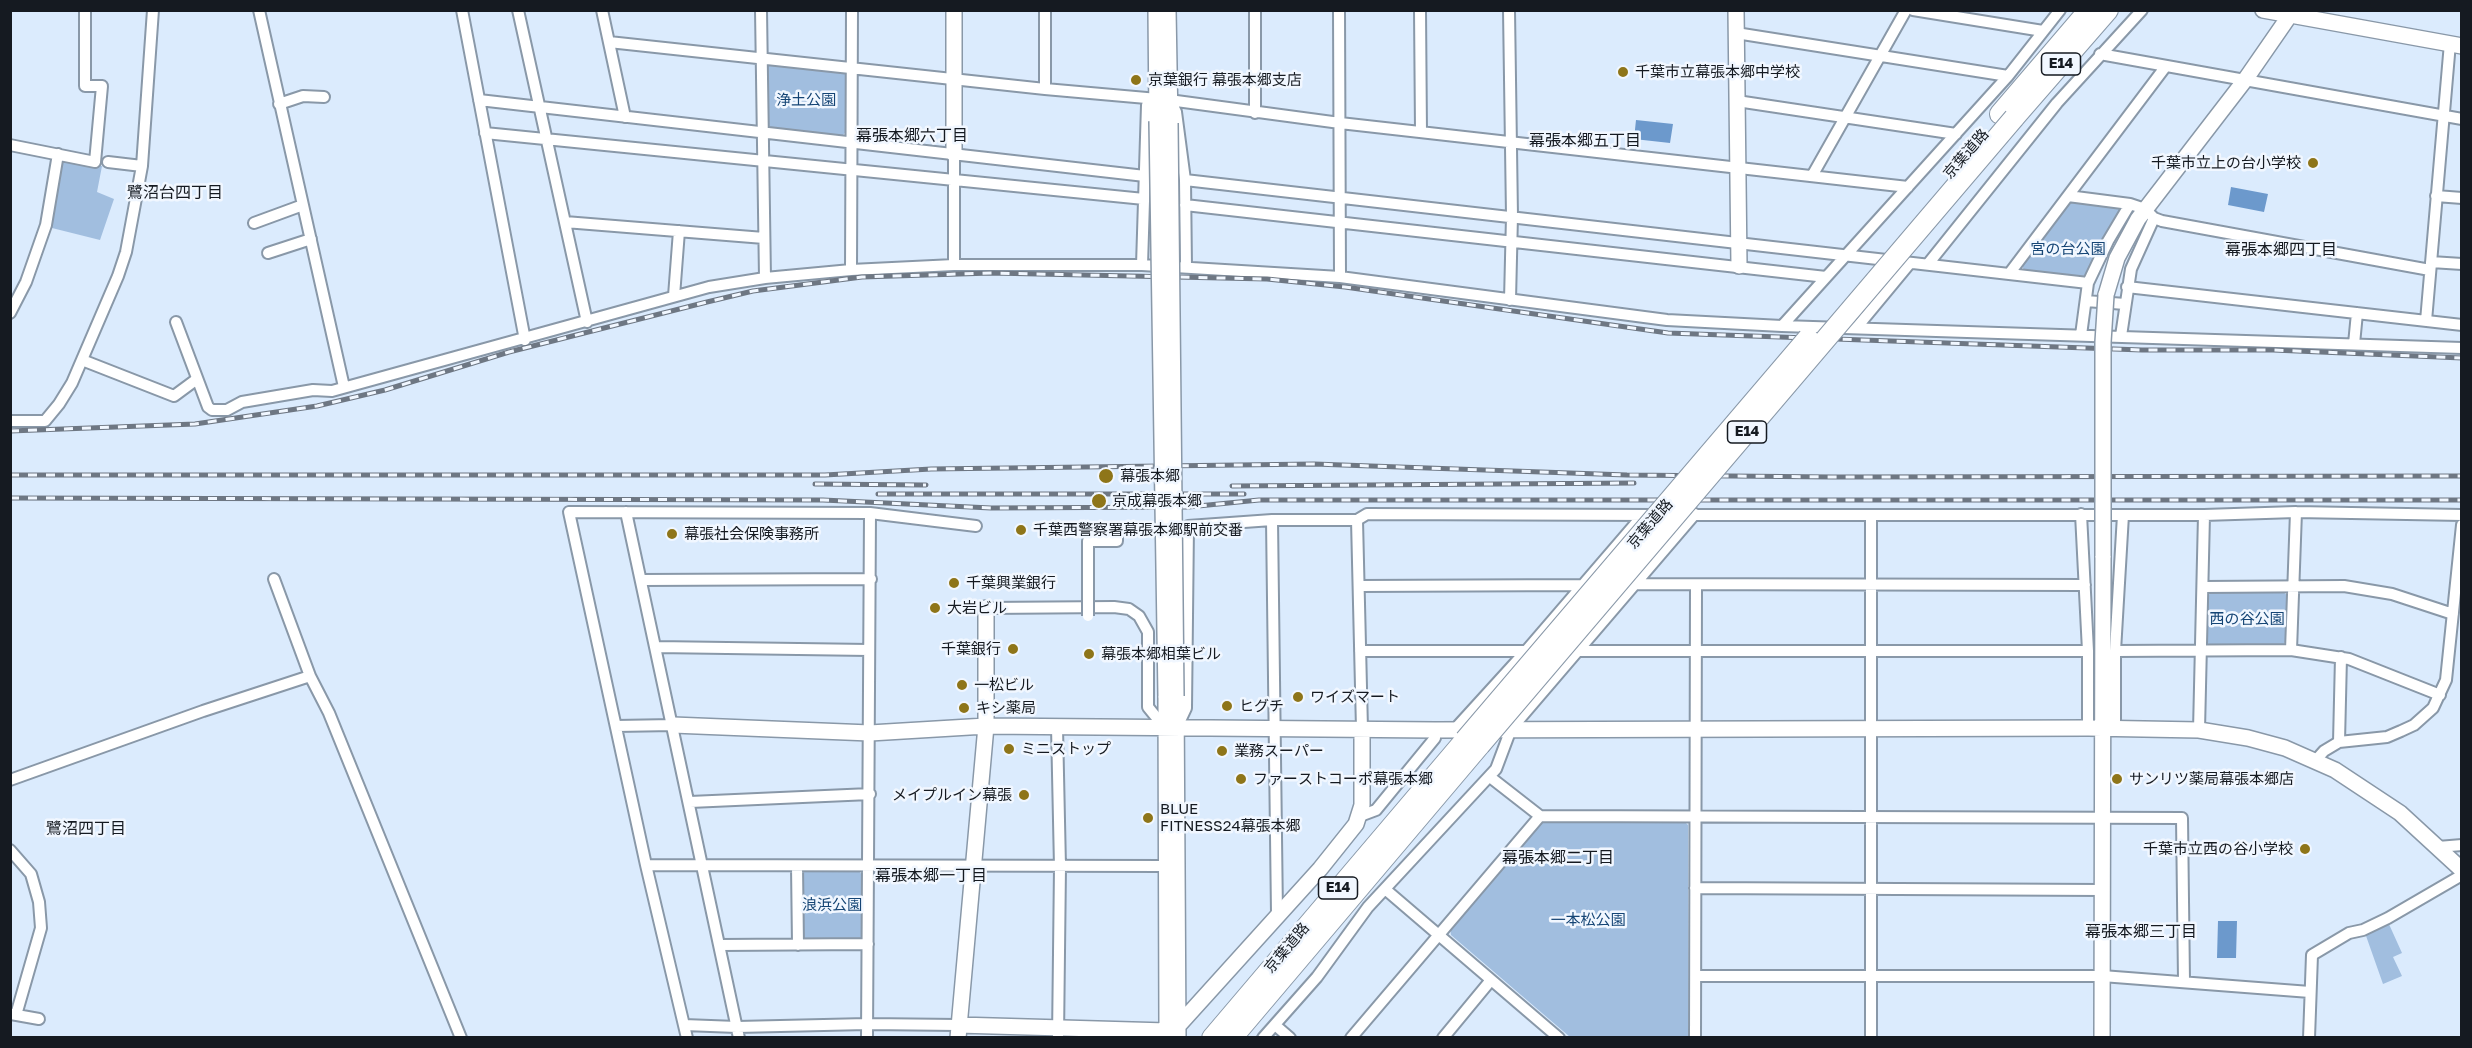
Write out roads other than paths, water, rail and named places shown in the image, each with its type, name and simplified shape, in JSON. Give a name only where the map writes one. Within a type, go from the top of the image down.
[{"type":"highway","name":"京葉道路","points":[[2007,116],[2089,10]]},
{"type":"highway","name":"京葉道路","points":[[1212,1038],[1467,738],[2007,116],[2108,10]]},
{"type":"highway","name":"京葉道路","points":[[1232,1038],[1467,738]]},
{"type":"street","points":[[10,145],[95,162],[102,86],[85,86],[85,10]]},
{"type":"street","points":[[10,421],[45,421],[59,404],[82,360],[118,276],[126,252],[142,166],[153,10]]},
{"type":"street","points":[[259,10],[344,387]]},
{"type":"street","points":[[462,10],[525,340]]},
{"type":"street","points":[[518,10],[587,322]]},
{"type":"street","points":[[602,10],[625,117]]},
{"type":"street","points":[[761,10],[765,278]]},
{"type":"street","points":[[851,270],[852,10]]},
{"type":"street","points":[[954,10],[954,265]]},
{"type":"street","points":[[1044,10],[1045,89]]},
{"type":"street","points":[[1156,10],[1163,99],[1176,112],[1185,180],[1186,267]]},
{"type":"street","points":[[1168,10],[1163,122],[1173,1033]]},
{"type":"street","points":[[1255,10],[1255,112]]},
{"type":"street","points":[[1339,10],[1340,277]]},
{"type":"street","points":[[1420,10],[1421,132]]},
{"type":"street","points":[[1509,10],[1512,216],[1510,300]]},
{"type":"street","points":[[1736,10],[1739,266]]},
{"type":"street","points":[[1812,176],[1906,10]]},
{"type":"street","points":[[1913,10],[2043,31]]},
{"type":"street","points":[[1782,326],[2008,76],[2060,10]]},
{"type":"street","points":[[1928,264],[2057,103],[2142,10]]},
{"type":"street","points":[[2263,10],[2456,44],[2442,116],[2426,321]]},
{"type":"street","points":[[2121,336],[2131,269],[2150,214],[2290,15]]},
{"type":"street","points":[[1736,33],[2008,76]]},
{"type":"street","points":[[609,42],[1045,89],[1163,99],[1340,123],[1908,187]]},
{"type":"street","points":[[2100,54],[2462,119]]},
{"type":"street","points":[[2009,274],[2166,66]]},
{"type":"street","points":[[279,105],[303,96],[324,97]]},
{"type":"street","points":[[1142,265],[1147,105],[1163,99]]},
{"type":"street","points":[[479,100],[1145,176]]},
{"type":"street","points":[[1737,100],[1956,134]]},
{"type":"street","points":[[485,133],[1144,199]]},
{"type":"street","points":[[10,313],[26,282],[46,225],[58,154]]},
{"type":"street","points":[[108,162],[142,166]]},
{"type":"street","points":[[1185,180],[2088,283]]},
{"type":"street","points":[[2068,196],[2130,204],[2150,214],[2431,266],[2462,264]]},
{"type":"street","points":[[2436,196],[2462,198]]},
{"type":"street","points":[[2081,335],[2088,283],[2108,241],[2130,204]]},
{"type":"street","points":[[1185,205],[1826,277]]},
{"type":"street","points":[[254,223],[303,206]]},
{"type":"street","points":[[2102,1038],[2103,342],[2106,295],[2117,258],[2138,219],[2150,214]]},
{"type":"street","points":[[565,222],[764,238]]},
{"type":"street","points":[[674,296],[680,231]]},
{"type":"street","points":[[268,253],[311,239]]},
{"type":"street","points":[[1857,327],[1910,263]]},
{"type":"street","points":[[176,322],[208,406],[212,410],[227,410],[242,402],[303,391],[332,391],[415,367],[525,340],[674,296],[765,278],[851,270],[954,265],[1142,265],[1340,277],[1667,320],[1782,326],[2462,348]]},
{"type":"street","points":[[2127,287],[2462,325]]},
{"type":"street","points":[[2085,300],[2124,304]]},
{"type":"street","points":[[2354,344],[2357,313]]},
{"type":"street","points":[[82,360],[174,396],[197,379]]},
{"type":"street","points":[[687,1038],[646,865],[569,512],[870,513],[976,526]]},
{"type":"street","points":[[626,512],[738,1032]]},
{"type":"street","points":[[2290,650],[2296,512]]},
{"type":"street","points":[[1173,1033],[1165,866],[1171,728],[1186,708],[1188,526],[1272,520],[1357,520],[1367,514],[1871,516],[2204,515],[2296,512],[2462,515]]},
{"type":"street","points":[[867,1038],[870,513]]},
{"type":"street","points":[[1263,1038],[1317,977],[1368,907],[1490,777],[1503,756],[1511,729],[1695,514]]},
{"type":"street","points":[[2081,514],[2088,651],[2102,729]]},
{"type":"street","points":[[2102,729],[2115,651],[2124,514]]},
{"type":"street","points":[[1467,738],[1526,651],[1643,515]]},
{"type":"street","points":[[2199,730],[2204,515]]},
{"type":"street","points":[[1871,516],[1871,1038]]},
{"type":"street","points":[[1272,520],[1277,914]]},
{"type":"street","points":[[684,1024],[738,1032],[867,1024],[958,1031],[1173,1033],[1277,914],[1320,869],[1360,816],[1362,729],[1357,520]]},
{"type":"street","points":[[2316,760],[2324,751],[2339,742],[2387,737],[2401,731],[2423,718],[2433,708],[2446,680],[2462,525]]},
{"type":"street","points":[[1088,616],[1088,541],[1118,541],[1117,529]]},
{"type":"street","points":[[274,579],[310,676],[329,713],[461,1038]]},
{"type":"street","points":[[641,580],[871,579]]},
{"type":"street","points":[[1634,584],[2085,585]]},
{"type":"street","points":[[1359,586],[1583,585]]},
{"type":"street","points":[[1695,1038],[1696,585]]},
{"type":"street","points":[[2203,587],[2343,586],[2392,594],[2453,614]]},
{"type":"street","points":[[958,1031],[986,726],[986,608],[1114,608],[1129,609],[1134,612],[1145,623],[1148,632],[1148,707],[1171,728]]},
{"type":"street","points":[[656,647],[869,651]]},
{"type":"street","points":[[2115,651],[2290,650],[2341,657],[2440,695]]},
{"type":"street","points":[[1360,651],[1526,651]]},
{"type":"street","points":[[1577,651],[2088,651]]},
{"type":"street","points":[[2339,742],[2341,657]]},
{"type":"street","points":[[10,780],[202,711],[310,676]]},
{"type":"street","points":[[616,726],[673,725],[870,733],[986,726],[1435,730],[1467,738],[1511,729],[2199,730],[2248,738],[2285,748],[2316,760],[2383,800],[2462,870]]},
{"type":"street","points":[[1057,728],[1060,867],[1058,1032]]},
{"type":"street","points":[[1360,816],[1376,810],[1435,738],[1435,730]]},
{"type":"street","points":[[1490,777],[1540,816],[2182,818],[2184,981]]},
{"type":"street","points":[[690,802],[870,794]]},
{"type":"street","points":[[1351,1038],[1540,816]]},
{"type":"street","points":[[2438,847],[2462,845]]},
{"type":"street","points":[[10,850],[31,874],[39,902],[42,928],[13,1015],[39,1019]]},
{"type":"street","points":[[646,865],[1165,866]]},
{"type":"street","points":[[797,866],[798,945]]},
{"type":"street","points":[[2309,1038],[2312,955],[2349,933],[2363,930],[2388,918],[2462,875]]},
{"type":"street","points":[[1695,888],[2102,890]]},
{"type":"street","points":[[1386,889],[1552,1036]]},
{"type":"street","points":[[720,945],[868,944]]},
{"type":"street","points":[[1696,976],[2102,976],[2310,992]]},
{"type":"street","points":[[1443,1038],[1491,980]]},
{"type":"street","points":[[1275,1025],[1290,1038]]},
{"type":"railway","points":[[10,431],[195,424],[317,406],[385,390],[509,352],[753,291],[862,277],[992,273],[1267,279],[1345,287],[1668,333],[2142,350],[2273,350],[2462,358]]},
{"type":"railway","points":[[10,475],[825,475],[931,469],[1314,464],[1627,475],[2462,476]]},
{"type":"railway","points":[[1232,486],[1634,483]]},
{"type":"railway","points":[[815,484],[926,485]]},
{"type":"railway","points":[[878,494],[1244,494]]},
{"type":"railway","points":[[10,498],[823,500],[991,508],[1188,507],[1259,500],[2462,500]]},
{"type":"place","name":"千葉市立幕張本郷中学校","points":[[1623,72]]},
{"type":"place","name":"京葉銀行 幕張本郷支店","points":[[1136,80]]},
{"type":"place","name":"千葉市立上の台小学校","points":[[2313,163]]},
{"type":"place","name":"幕張本郷","points":[[1106,476]]},
{"type":"place","name":"京成幕張本郷","points":[[1099,501]]},
{"type":"place","name":"千葉西警察署幕張本郷駅前交番","points":[[1021,530]]},
{"type":"place","name":"幕張社会保険事務所","points":[[672,534]]},
{"type":"place","name":"千葉興業銀行","points":[[954,583]]},
{"type":"place","name":"大岩ビル","points":[[935,608]]},
{"type":"place","name":"千葉銀行","points":[[1013,649]]},
{"type":"place","name":"幕張本郷相葉ビル","points":[[1089,654]]},
{"type":"place","name":"一松ビル","points":[[962,685]]},
{"type":"place","name":"ワイズマート","points":[[1298,697]]},
{"type":"place","name":"ヒグチ","points":[[1227,706]]},
{"type":"place","name":"キシ薬局","points":[[964,708]]},
{"type":"place","name":"ミニストップ","points":[[1009,749]]},
{"type":"place","name":"業務スーパー","points":[[1222,751]]},
{"type":"place","name":"ファーストコーポ幕張本郷","points":[[1241,779]]},
{"type":"place","name":"サンリツ薬局幕張本郷店","points":[[2117,779]]},
{"type":"place","name":"メイプルイン幕張","points":[[1024,795]]},
{"type":"place","name":"BLUE FITNESS24幕張本郷","points":[[1148,818]]},
{"type":"place","name":"千葉市立西の谷小学校","points":[[2305,849]]},
{"type":"district","name":"幕張本郷六丁目","points":[[912,136]]},
{"type":"district","name":"幕張本郷五丁目","points":[[1585,141]]},
{"type":"district","name":"鷺沼台四丁目","points":[[175,193]]},
{"type":"district","name":"幕張本郷四丁目","points":[[2281,250]]},
{"type":"district","name":"鷺沼四丁目","points":[[86,829]]},
{"type":"district","name":"幕張本郷二丁目","points":[[1558,858]]},
{"type":"district","name":"幕張本郷一丁目","points":[[931,876]]},
{"type":"district","name":"幕張本郷三丁目","points":[[2141,932]]},
{"type":"park label","name":"浄土公園","points":[[806,100]]},
{"type":"park label","name":"宮の台公園","points":[[2068,249]]},
{"type":"park label","name":"西の谷公園","points":[[2247,619]]},
{"type":"park label","name":"浪浜公園","points":[[832,905]]},
{"type":"park label","name":"一本松公園","points":[[1588,920]]}]
